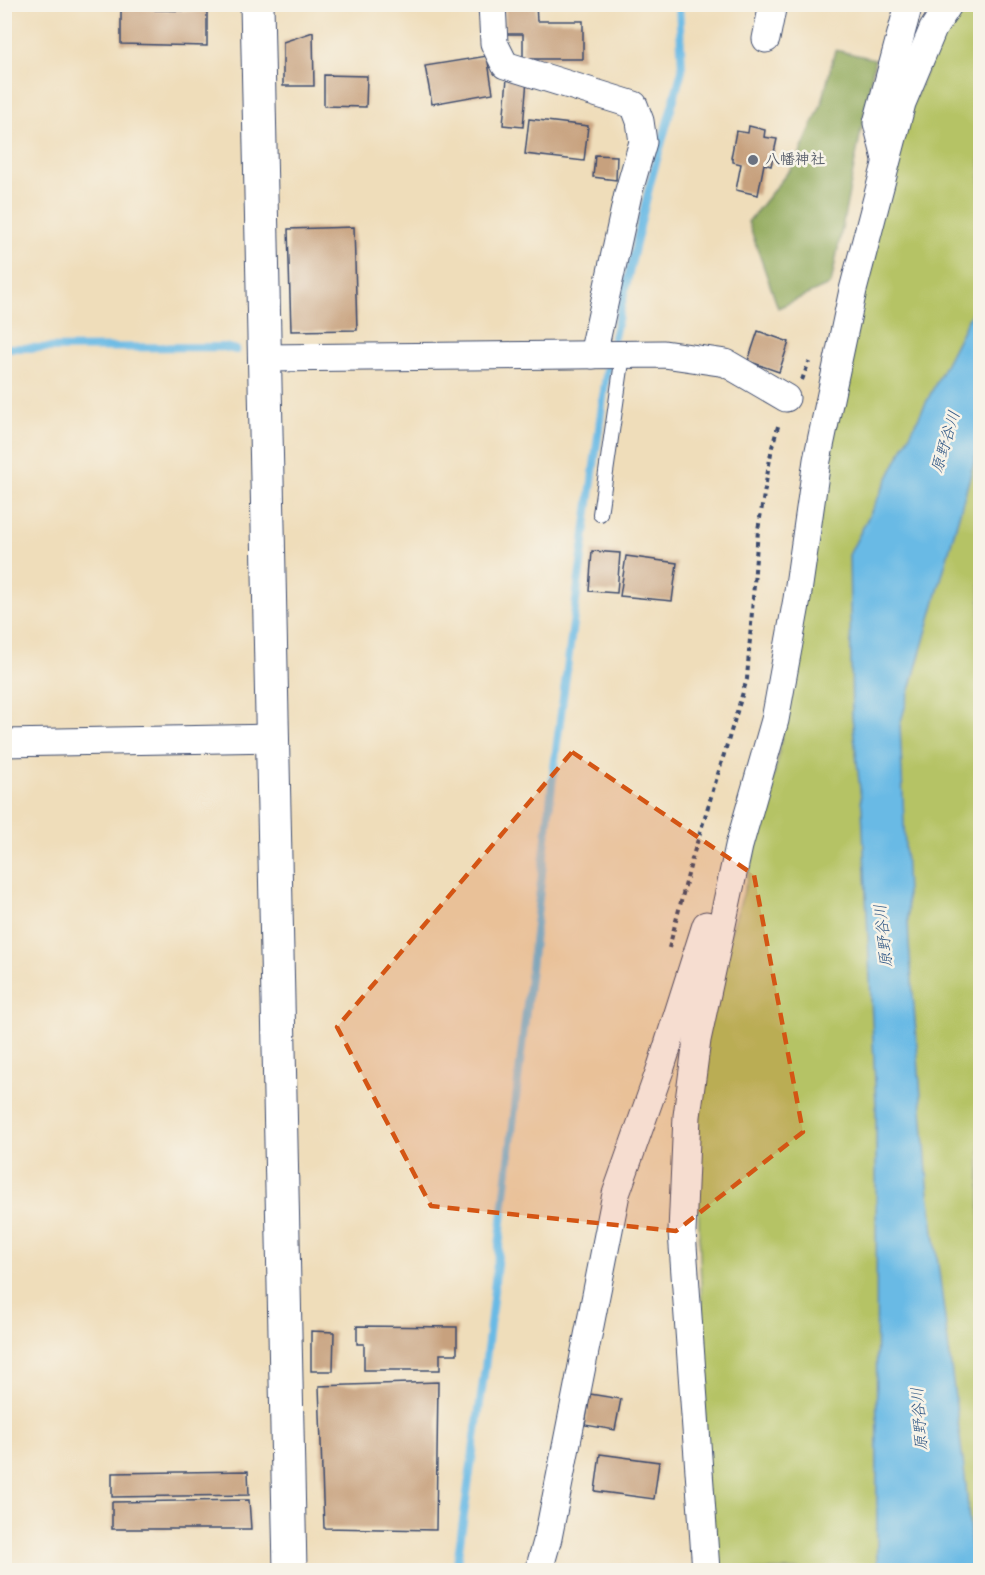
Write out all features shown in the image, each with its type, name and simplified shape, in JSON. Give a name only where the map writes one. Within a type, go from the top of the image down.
[{"type":"street","points":[[257,4],[290,1570]]},
{"type":"street","points":[[492,4],[494,43],[505,65],[634,105],[640,121],[643,142],[628,194],[594,355]]},
{"type":"street","points":[[766,39],[773,4]]},
{"type":"street","points":[[886,164],[877,123],[909,4]]},
{"type":"street","points":[[706,1570],[682,1232],[687,1116],[697,1040],[739,846],[775,720],[797,599],[817,460],[854,290],[902,103],[933,29],[949,4]]},
{"type":"street","points":[[264,358],[664,354],[726,363],[786,399]]},
{"type":"street","points":[[4,743],[272,738]]},
{"type":"street","points":[[540,1570],[616,1194],[664,1057],[722,872],[749,812]]},
{"type":"lane","points":[[600,514],[622,355]]},
{"type":"path","points":[[666,958],[692,859],[747,679],[758,530],[772,447],[786,399],[802,381],[812,355]]},
{"type":"highlighted area","points":[[572,752],[754,875],[803,1132],[676,1231],[431,1206],[337,1027]]},
{"type":"green space","points":[[953,5],[980,5],[980,1570],[705,1570],[704,1370],[696,1140],[703,1016],[743,895],[778,759],[824,465],[883,177]]},
{"type":"green space","points":[[835,50],[875,59],[831,284],[778,308],[748,222],[796,162],[822,103]]},
{"type":"water","name":"原野谷川","points":[[980,296],[980,441],[900,725],[909,944],[928,1185],[966,1485],[973,1570],[877,1570],[876,1105],[862,808],[852,717],[849,555]]},
{"type":"building","points":[[121,4],[155,4],[155,10],[207,11],[207,46],[121,44]]},
{"type":"building","points":[[505,4],[536,4],[537,21],[583,21],[583,59],[523,59],[523,34],[505,34]]},
{"type":"building","points":[[313,32],[314,86],[283,86],[283,42]]},
{"type":"building","points":[[487,56],[493,93],[432,104],[425,66]]},
{"type":"building","points":[[324,75],[367,76],[366,107],[324,106]]},
{"type":"building","points":[[507,78],[527,80],[523,127],[503,125]]},
{"type":"building","points":[[529,119],[588,126],[584,161],[525,154]]},
{"type":"building","name":"八幡神社","points":[[749,126],[765,130],[764,137],[777,139],[771,166],[764,164],[758,195],[736,190],[741,164],[733,162],[731,158],[736,131],[748,133]]},
{"type":"building","points":[[595,155],[617,156],[616,180],[593,177]]},
{"type":"building","points":[[354,227],[357,330],[291,331],[288,229]]},
{"type":"building","points":[[758,331],[789,342],[779,372],[748,361]]},
{"type":"building","points":[[592,551],[620,553],[617,593],[589,591]]},
{"type":"building","points":[[626,556],[677,563],[672,601],[620,596]]},
{"type":"building","points":[[357,1326],[457,1327],[457,1354],[440,1354],[440,1370],[364,1370],[364,1344],[357,1344]]},
{"type":"building","points":[[311,1331],[334,1332],[333,1371],[311,1371]]},
{"type":"building","points":[[438,1382],[436,1530],[324,1528],[319,1386]]},
{"type":"building","points":[[590,1394],[621,1399],[615,1430],[585,1425]]},
{"type":"building","points":[[600,1454],[659,1462],[654,1499],[595,1491]]},
{"type":"building","points":[[248,1471],[249,1495],[112,1497],[112,1473]]},
{"type":"building","points":[[249,1500],[251,1529],[112,1529],[112,1502]]},
{"type":"waterway","points":[[614,337],[650,184],[682,70],[679,4]]},
{"type":"waterway","points":[[4,348],[224,347],[236,350]]},
{"type":"waterway","points":[[456,1570],[485,1368],[556,751],[607,368]]},
{"type":"place","name":"八幡神社","points":[[753,160]]}]
